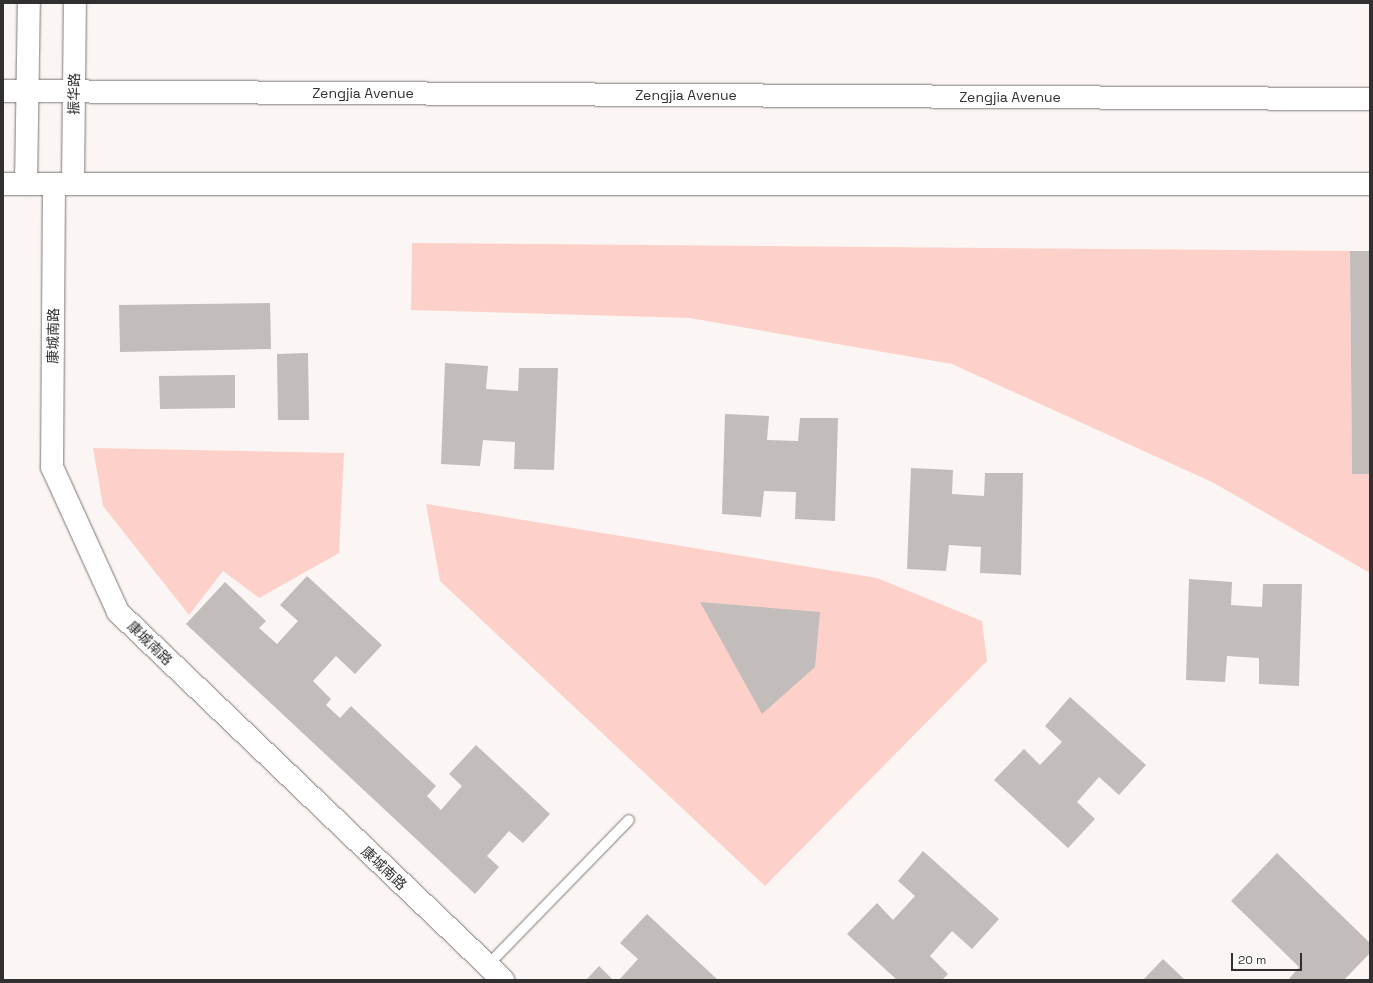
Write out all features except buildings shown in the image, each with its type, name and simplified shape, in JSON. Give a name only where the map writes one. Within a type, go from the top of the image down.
[{"type":"main road","points":[[26,184],[29,3]]},
{"type":"main road","name":"振华路","points":[[64,184],[74,92],[75,3]]},
{"type":"main road","name":"Zengjia Avenue","points":[[3,91],[1370,99]]},
{"type":"main road","points":[[3,184],[1370,184]]},
{"type":"main road","name":"康城南路","points":[[64,184],[52,468],[118,612],[496,973]]},
{"type":"lane","points":[[496,973],[629,820]]},
{"type":"shaded area","points":[[412,243],[1350,251],[1352,473],[1370,474],[1370,573],[1212,482],[952,364],[690,318],[411,310]]},
{"type":"shaded area","points":[[93,448],[344,453],[339,553],[259,598],[223,571],[189,615],[103,506]]},
{"type":"shaded area","points":[[426,504],[877,578],[982,621],[987,661],[765,886],[440,581]]}]
